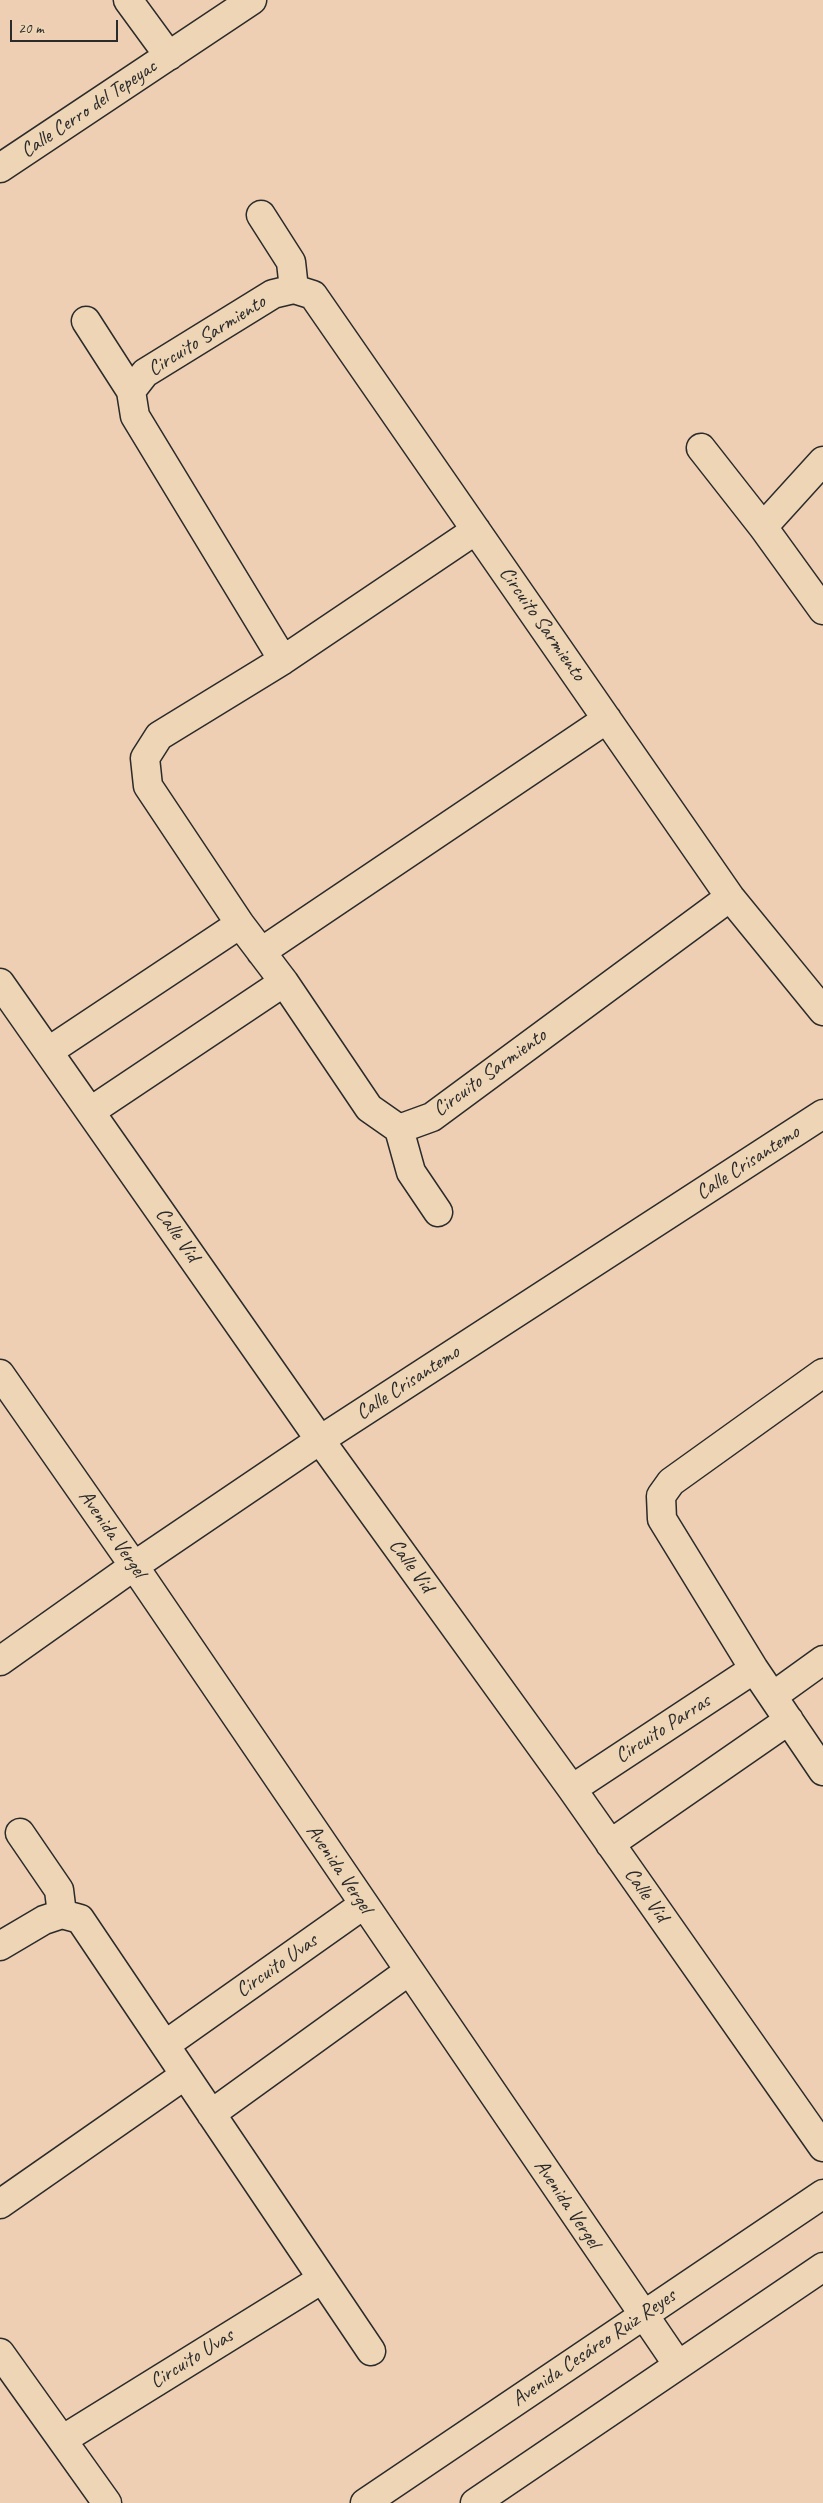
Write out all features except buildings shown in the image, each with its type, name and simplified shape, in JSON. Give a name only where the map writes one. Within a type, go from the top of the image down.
[{"type":"street","points":[[128,0],[169,56]]},
{"type":"street","name":"Calle Cerro del Tepeyac","points":[[0,168],[252,0]]},
{"type":"street","points":[[261,215],[291,262],[294,290]]},
{"type":"street","name":"Circuito Sarmiento","points":[[283,660],[135,416],[132,391],[144,373],[273,294],[294,290],[313,295],[730,897],[823,1011]]},
{"type":"street","points":[[86,321],[132,391]]},
{"type":"street","points":[[701,448],[763,527],[823,610]]},
{"type":"street","points":[[763,527],[823,461]]},
{"type":"street","points":[[438,1212],[411,1172],[399,1129],[369,1108],[284,982],[240,924],[148,786],[145,758],[159,736],[283,660],[476,530]]},
{"type":"street","points":[[261,952],[608,719]]},
{"type":"street","name":"Circuito Sarmiento","points":[[399,1129],[432,1117],[730,897]]},
{"type":"street","points":[[50,1051],[240,924]]},
{"type":"street","points":[[91,1111],[284,982]]},
{"type":"street","name":"Calle Vid","points":[[0,983],[50,1051],[320,1440],[572,1789],[823,2147]]},
{"type":"street","name":"Calle Crisantemo","points":[[0,1661],[134,1566],[320,1440],[823,1114]]},
{"type":"street","points":[[823,1373],[666,1489],[662,1519],[754,1669],[823,1771]]},
{"type":"street","name":"Avenida Vergel","points":[[0,1374],[134,1566],[642,2315],[678,2365]]},
{"type":"street","points":[[773,1696],[823,1660]]},
{"type":"street","name":"Circuito Parras","points":[[572,1789],[754,1669]]},
{"type":"street","points":[[610,1844],[789,1720]]},
{"type":"street","points":[[20,1833],[59,1890],[62,1914]]},
{"type":"street","name":"Circuito Uvas","points":[[165,2045],[364,1905]]},
{"type":"street","points":[[0,1946],[44,1920],[62,1914],[80,1919],[371,2352]]},
{"type":"street","points":[[211,2114],[409,1971]]},
{"type":"street","points":[[0,2204],[185,2075]]},
{"type":"street","name":"Avenida Cesáreo Ruiz Reyes","points":[[365,2503],[823,2194]]},
{"type":"street","points":[[476,2503],[823,2267]]},
{"type":"street","name":"Circuito Uvas","points":[[62,2440],[322,2279]]},
{"type":"street","points":[[0,2353],[107,2503]]}]
